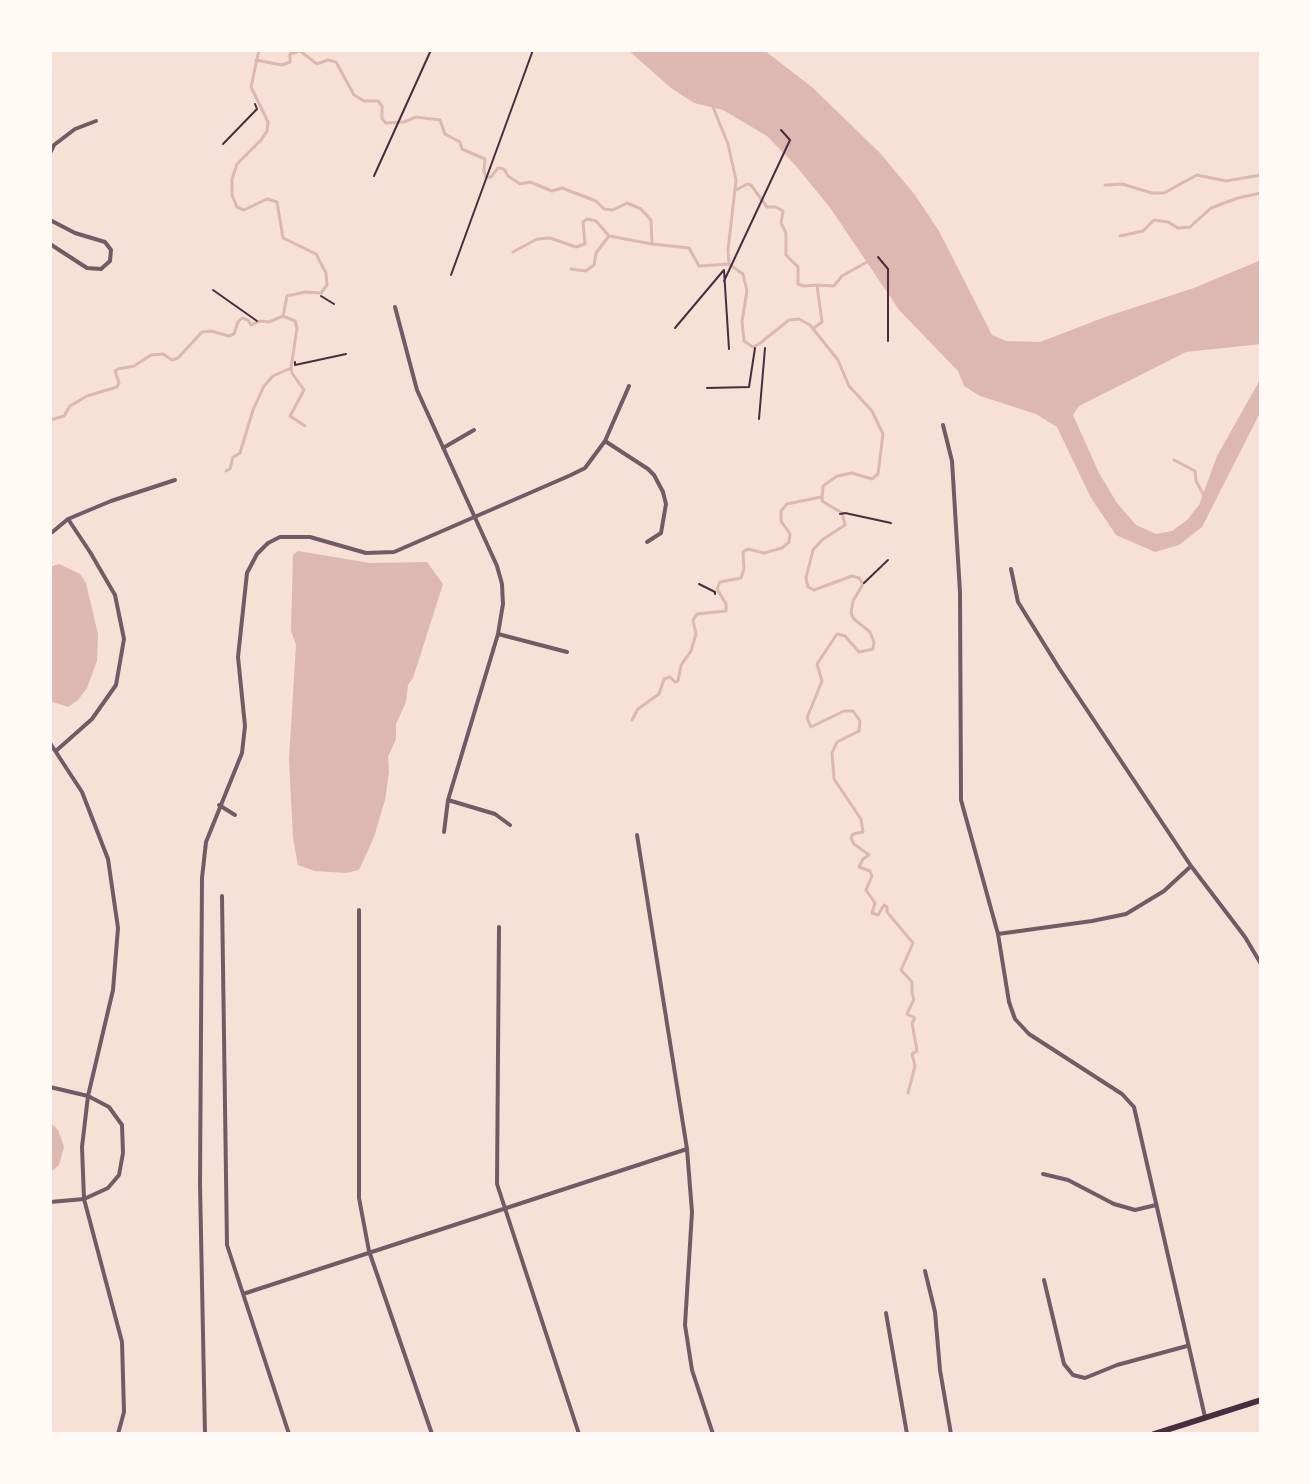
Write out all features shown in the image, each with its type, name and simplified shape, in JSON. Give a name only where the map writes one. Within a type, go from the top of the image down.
[{"type":"main road","points":[[1154,1434],[1261,1400]]},
{"type":"street","points":[[50,153],[54,145],[75,129],[96,121]]},
{"type":"street","points":[[50,220],[75,233],[105,242],[111,250],[110,261],[101,269],[87,268],[50,244]]},
{"type":"street","points":[[395,307],[417,390],[497,566],[502,584],[503,604],[498,634],[448,800],[444,832]]},
{"type":"street","points":[[205,1434],[200,1184],[202,878],[206,842],[242,753],[245,726],[238,657],[247,573],[257,554],[280,537],[295,535],[366,553],[394,552],[585,468],[605,441],[629,386]]},
{"type":"street","points":[[943,425],[952,461],[960,592],[961,800],[998,934],[1009,1002],[1015,1019],[1029,1034],[1122,1094],[1134,1107],[1205,1417]]},
{"type":"street","points":[[443,448],[474,430]]},
{"type":"street","points":[[605,441],[648,469],[663,492],[666,504],[661,533],[647,542]]},
{"type":"street","points":[[50,534],[68,519],[175,480]]},
{"type":"street","points":[[56,751],[92,719],[116,685],[124,639],[115,595],[68,519]]},
{"type":"street","points":[[1011,569],[1022,608],[1191,866],[1245,937],[1261,964]]},
{"type":"street","points":[[498,634],[567,652]]},
{"type":"street","points":[[50,743],[82,792],[108,859],[118,928],[113,990],[88,1096],[82,1147],[84,1199],[122,1342],[124,1412],[118,1434]]},
{"type":"street","points":[[448,800],[495,814],[510,825]]},
{"type":"street","points":[[219,805],[235,815]]},
{"type":"street","points":[[637,835],[687,1149],[692,1212],[685,1325],[692,1370],[713,1434]]},
{"type":"street","points":[[998,934],[1126,914],[1164,891],[1191,866]]},
{"type":"street","points":[[222,896],[227,1245],[289,1434]]},
{"type":"street","points":[[359,910],[359,1198],[369,1251],[432,1434]]},
{"type":"street","points":[[499,927],[497,1184],[579,1434]]},
{"type":"street","points":[[50,1087],[88,1096],[109,1107],[122,1125],[123,1153],[119,1175],[108,1188],[84,1199],[50,1202]]},
{"type":"street","points":[[243,1294],[687,1149]]},
{"type":"street","points":[[1043,1174],[1068,1180],[1114,1204],[1135,1210],[1156,1205]]},
{"type":"street","points":[[925,1271],[935,1312],[940,1370],[951,1434]]},
{"type":"street","points":[[1044,1280],[1064,1364],[1073,1375],[1085,1378],[1117,1365],[1187,1346]]},
{"type":"street","points":[[886,1313],[907,1434]]},
{"type":"path","points":[[374,176],[431,50]]},
{"type":"path","points":[[451,275],[533,50]]},
{"type":"path","points":[[223,144],[257,109],[255,104]]},
{"type":"path","points":[[724,281],[790,140],[781,130]]},
{"type":"path","points":[[878,257],[888,269],[888,341]]},
{"type":"path","points":[[675,328],[724,270],[729,349]]},
{"type":"path","points":[[213,290],[257,321]]},
{"type":"path","points":[[321,296],[334,304]]},
{"type":"path","points":[[707,388],[749,387],[755,348]]},
{"type":"path","points":[[759,419],[765,348]]},
{"type":"path","points":[[295,362],[295,365],[346,354]]},
{"type":"path","points":[[840,514],[891,523]]},
{"type":"path","points":[[864,583],[888,560]]},
{"type":"path","points":[[699,584],[715,594]]},
{"type":"shaded area","points":[[628,50],[764,50],[813,88],[880,153],[915,195],[939,231],[992,335],[1006,341],[1040,342],[1194,288],[1261,260],[1261,344],[1186,352],[1079,406],[1073,415],[1099,473],[1117,503],[1136,525],[1156,534],[1172,531],[1187,520],[1199,505],[1217,456],[1261,378],[1261,411],[1202,527],[1179,545],[1155,552],[1116,535],[1091,498],[1057,427],[1036,414],[980,396],[964,386],[958,371],[899,310],[831,209],[767,136],[723,110],[694,103],[671,88]]},
{"type":"shaded area","points":[[298,551],[370,563],[427,562],[443,584],[413,678],[408,685],[406,702],[396,724],[396,739],[388,757],[385,800],[374,837],[359,870],[346,873],[315,871],[298,865],[293,838],[289,759],[296,645],[291,631],[293,555]]},
{"type":"shaded area","points":[[59,564],[80,574],[86,583],[98,634],[97,661],[87,688],[68,707],[50,701],[50,567]]},
{"type":"shaded area","points":[[50,1122],[58,1130],[64,1147],[59,1165],[50,1173]]},
{"type":"waterway","points":[[50,420],[64,416],[70,406],[87,396],[117,387],[119,383],[115,371],[118,369],[134,366],[151,355],[163,354],[172,360],[178,358],[202,332],[229,336],[234,334],[242,318],[251,325],[260,321],[269,322],[283,316],[287,296],[305,292],[321,293],[327,285],[326,273],[316,254],[283,238],[277,202],[267,199],[244,210],[237,207],[232,195],[232,179],[237,164],[267,131],[268,122],[251,87],[259,50]]},
{"type":"waterway","points":[[256,60],[282,65],[290,62],[290,54],[300,51],[317,64],[328,60],[336,62],[354,95],[364,101],[378,101],[386,123],[404,122],[416,117],[440,120],[445,134],[460,142],[462,149],[485,159],[486,177],[491,177],[498,168],[504,169],[520,184],[530,182],[552,191],[562,188],[596,201],[604,209],[613,210],[627,203],[641,209],[651,220],[652,244],[689,248],[699,266],[729,264]]},
{"type":"waterway","points":[[713,107],[728,144],[736,180],[728,250],[729,264],[743,274],[747,291],[742,321],[744,341],[753,347],[789,320],[799,319],[810,325],[838,360],[849,386],[872,411],[883,434],[878,474],[872,479],[852,473],[837,476],[823,486],[822,501],[842,513],[845,525],[813,550],[806,578],[808,587],[814,590],[852,576],[859,578],[863,584],[853,601],[851,613],[870,632],[873,649],[859,652],[845,636],[837,634],[817,664],[822,681],[807,718],[811,727],[844,711],[853,711],[860,721],[859,731],[837,742],[832,753],[834,779],[861,819],[863,832],[853,834],[851,838],[869,855],[859,867],[870,871],[872,876],[866,890],[875,903],[872,913],[878,915],[884,905],[887,907],[887,912],[913,943],[901,970],[912,982],[914,999],[907,1014],[915,1018],[912,1023],[917,1051],[912,1054],[915,1066],[908,1093]]},
{"type":"waterway","points":[[1105,185],[1122,184],[1152,193],[1164,193],[1197,175],[1226,181],[1261,175]]},
{"type":"waterway","points":[[736,190],[751,185],[767,207],[783,211],[781,223],[786,233],[786,255],[798,267],[798,284],[817,285],[822,322],[814,328]]},
{"type":"waterway","points":[[1120,236],[1143,231],[1154,220],[1168,222],[1178,228],[1190,227],[1211,208],[1261,193]]},
{"type":"waterway","points":[[513,252],[537,239],[550,238],[576,247],[585,244],[583,222],[587,219],[596,221],[609,236],[652,244]]},
{"type":"waterway","points":[[571,269],[586,271],[594,265],[596,253],[609,236]]},
{"type":"waterway","points":[[817,285],[834,286],[842,276],[867,262]]},
{"type":"waterway","points":[[226,471],[230,469],[233,457],[240,453],[264,386],[273,376],[291,368],[297,328],[295,321],[283,316]]},
{"type":"waterway","points":[[291,368],[304,390],[290,416],[305,426]]},
{"type":"waterway","points":[[1174,460],[1195,471],[1203,494]]},
{"type":"waterway","points":[[632,720],[638,709],[659,694],[664,679],[670,677],[678,681],[681,665],[691,651],[696,634],[693,620],[697,614],[726,611],[726,604],[717,589],[720,582],[741,578],[743,552],[748,549],[764,553],[782,548],[789,542],[790,534],[781,521],[781,511],[787,504],[821,497]]}]
